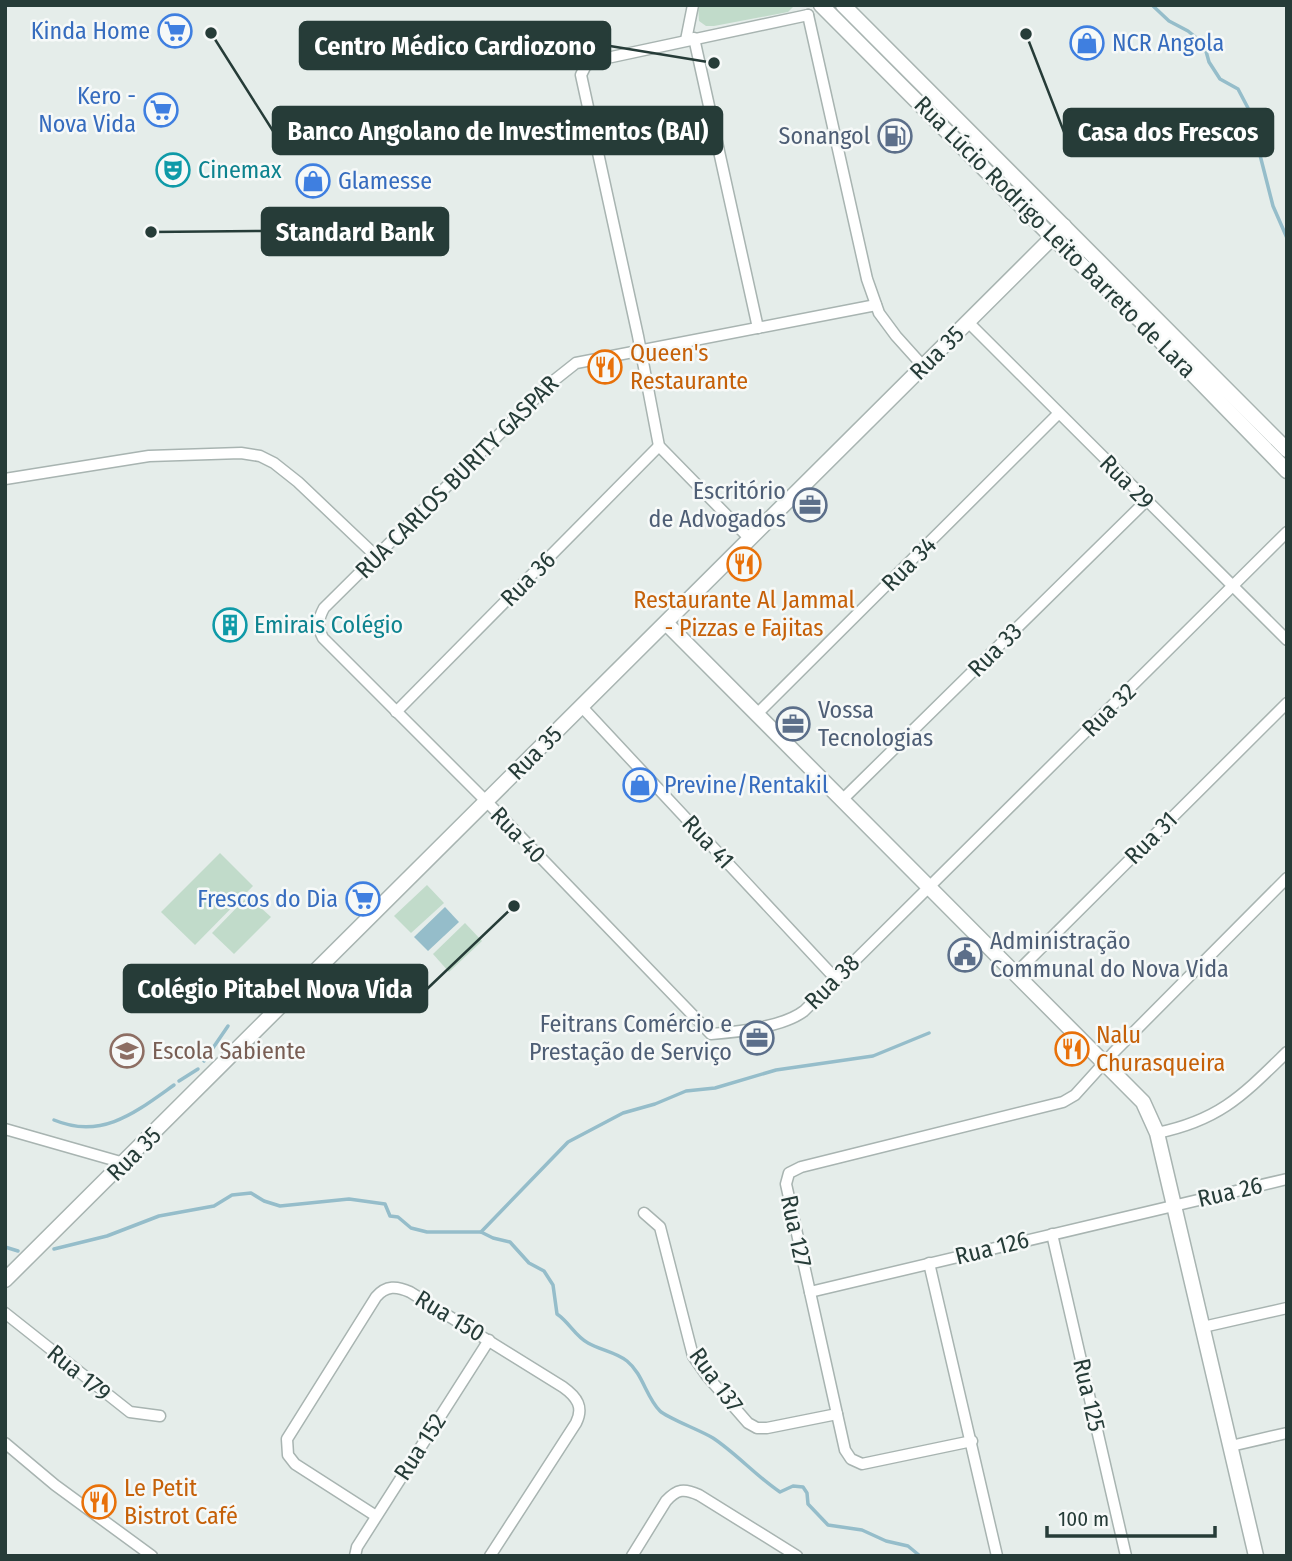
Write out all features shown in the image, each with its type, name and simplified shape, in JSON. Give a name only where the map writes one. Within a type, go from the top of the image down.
[{"type":"street","points":[[693,5],[690,39],[758,328]]},
{"type":"street","points":[[750,539],[659,446],[581,75],[586,65],[595,61],[808,15],[819,5]]},
{"type":"street","name":"Rua Lúcio Rodrigo Leito Barreto de Lara","points":[[819,5],[1052,237],[1142,322],[1287,471]]},
{"type":"street","name":"Rua Lúcio Rodrigo Leito Barreto de Lara","points":[[843,5],[1287,450]]},
{"type":"street","points":[[808,15],[867,279],[876,305],[896,336],[923,366]]},
{"type":"street","name":"Rua 35","points":[[5,1280],[1064,226]]},
{"type":"street","name":"RUA CARLOS BURITY GASPAR","points":[[323,638],[318,625],[324,608],[564,371],[582,361],[876,305]]},
{"type":"street","name":"Rua 29","points":[[968,322],[1287,640]]},
{"type":"street","name":"Rua 34","points":[[758,713],[1058,414]]},
{"type":"street","name":"Rua 36","points":[[396,712],[659,446]]},
{"type":"street","points":[[5,479],[149,456],[241,453],[260,456],[274,463],[298,482],[377,557]]},
{"type":"street","name":"Rua 33","points":[[843,799],[1146,501]]},
{"type":"street","name":"Rua 32","points":[[930,887],[1287,533]]},
{"type":"street","points":[[666,623],[1143,1102],[1157,1133],[1255,1556]]},
{"type":"street","name":"Rua 40","points":[[323,638],[711,1034]]},
{"type":"street","name":"Rua 31","points":[[1016,972],[1287,703]]},
{"type":"street","name":"Rua 41","points":[[582,707],[835,978]]},
{"type":"street","points":[[1104,1061],[1287,878]]},
{"type":"street","name":"Rua 38","points":[[711,1034],[789,1020],[804,1011],[930,887]]},
{"type":"street","points":[[1157,1133],[1228,1107],[1287,1052]]},
{"type":"street","name":"Rua 127","points":[[972,1441],[862,1464],[851,1459],[845,1450],[786,1184],[789,1173],[1058,1105],[1074,1095],[1104,1061]]},
{"type":"street","points":[[5,1129],[124,1163]]},
{"type":"street","name":"Rua 26","points":[[1174,1204],[1287,1179]]},
{"type":"street","name":"Rua 126","points":[[810,1292],[1174,1204]]},
{"type":"street","name":"Rua 137","points":[[644,1213],[660,1227],[692,1356],[748,1423],[767,1429],[837,1414]]},
{"type":"street","name":"Rua 125","points":[[1052,1234],[1126,1556]]},
{"type":"street","points":[[929,1263],[997,1556]]},
{"type":"street","name":"Rua 150","points":[[376,1516],[295,1464],[288,1455],[286,1445],[289,1433],[380,1292],[385,1289],[404,1289],[489,1340],[577,1399],[580,1412],[576,1423],[490,1556]]},
{"type":"street","points":[[1203,1327],[1287,1308]]},
{"type":"street","name":"Rua 179","points":[[5,1313],[130,1412],[160,1416]]},
{"type":"street","name":"Rua 152","points":[[355,1556],[357,1547],[376,1516],[489,1340]]},
{"type":"street","points":[[1231,1446],[1287,1433]]},
{"type":"street","points":[[5,1443],[55,1485],[152,1556]]},
{"type":"street","points":[[632,1556],[672,1493],[684,1489],[699,1495],[797,1556]]},
{"type":"green space","points":[[698,5],[795,5],[788,12],[706,26],[699,21]]},
{"type":"green space","points":[[220,853],[253,886],[195,945],[161,912]]},
{"type":"green space","points":[[427,885],[444,903],[411,933],[394,916]]},
{"type":"green space","points":[[248,896],[271,917],[234,954],[212,933]]},
{"type":"green space","points":[[465,923],[482,941],[449,972],[433,954]]},
{"type":"water","points":[[445,907],[459,922],[428,951],[414,937]]},
{"type":"waterway","points":[[1152,5],[1169,21],[1204,44],[1209,62],[1220,79],[1238,89],[1248,108],[1273,206],[1287,238]]},
{"type":"waterway","points":[[204,1061],[228,1026]]},
{"type":"waterway","points":[[481,1232],[568,1142],[623,1113],[686,1091],[715,1088],[776,1070],[873,1056],[929,1033]]},
{"type":"waterway","points":[[179,1081],[198,1069]]},
{"type":"waterway","points":[[54,1120],[88,1127],[103,1125],[132,1113],[174,1085]]},
{"type":"waterway","points":[[54,1249],[107,1236],[159,1216],[214,1206],[232,1195],[251,1193],[280,1206],[349,1199],[385,1204],[390,1216],[398,1217],[411,1228],[427,1232],[481,1232],[510,1242],[529,1263],[544,1271],[553,1285],[557,1314],[583,1340],[627,1361],[637,1372],[660,1411],[713,1438],[780,1492],[793,1486],[803,1487],[807,1493],[808,1504],[828,1525],[862,1530],[886,1541],[908,1546],[920,1556]]},
{"type":"waterway","points":[[5,1247],[18,1251]]},
{"type":"place","name":"Kinda Home","points":[[175,31]]},
{"type":"place","name":"Banco Angolano de Investimentos (BAI)","points":[[211,33]]},
{"type":"place","name":"Casa dos Frescos","points":[[1026,34]]},
{"type":"place","name":"NCR Angola","points":[[1087,43]]},
{"type":"place","name":"Centro Médico Cardiozono","points":[[714,63]]},
{"type":"place","name":"Kero - Nova Vida","points":[[161,110]]},
{"type":"place","name":"Sonangol","points":[[895,136]]},
{"type":"place","name":"Cinemax","points":[[173,170]]},
{"type":"place","name":"Glamesse","points":[[313,181]]},
{"type":"place","name":"Standard Bank","points":[[151,232]]},
{"type":"place","name":"Queen's Restaurante","points":[[605,367]]},
{"type":"place","name":"Escritório de Advogados","points":[[810,505]]},
{"type":"place","name":"Restaurante Al Jammal - Pizzas e Fajitas","points":[[744,564]]},
{"type":"place","name":"Emirais Colégio","points":[[230,625]]},
{"type":"place","name":"Vossa Tecnologias","points":[[793,724]]},
{"type":"place","name":"Previne/Rentakil","points":[[640,785]]},
{"type":"place","name":"Frescos do Dia","points":[[363,899]]},
{"type":"place","name":"Colégio Pitabel Nova Vida","points":[[514,906]]},
{"type":"place","name":"Administração Communal do Nova Vida","points":[[965,955]]},
{"type":"place","name":"Feitrans Comércio e Prestação de Serviço","points":[[757,1038]]},
{"type":"place","name":"Nalu Churasqueira","points":[[1072,1049]]},
{"type":"place","name":"Escola Sabiente","points":[[127,1051]]},
{"type":"place","name":"Le Petit Bistrot Café","points":[[99,1502]]}]
